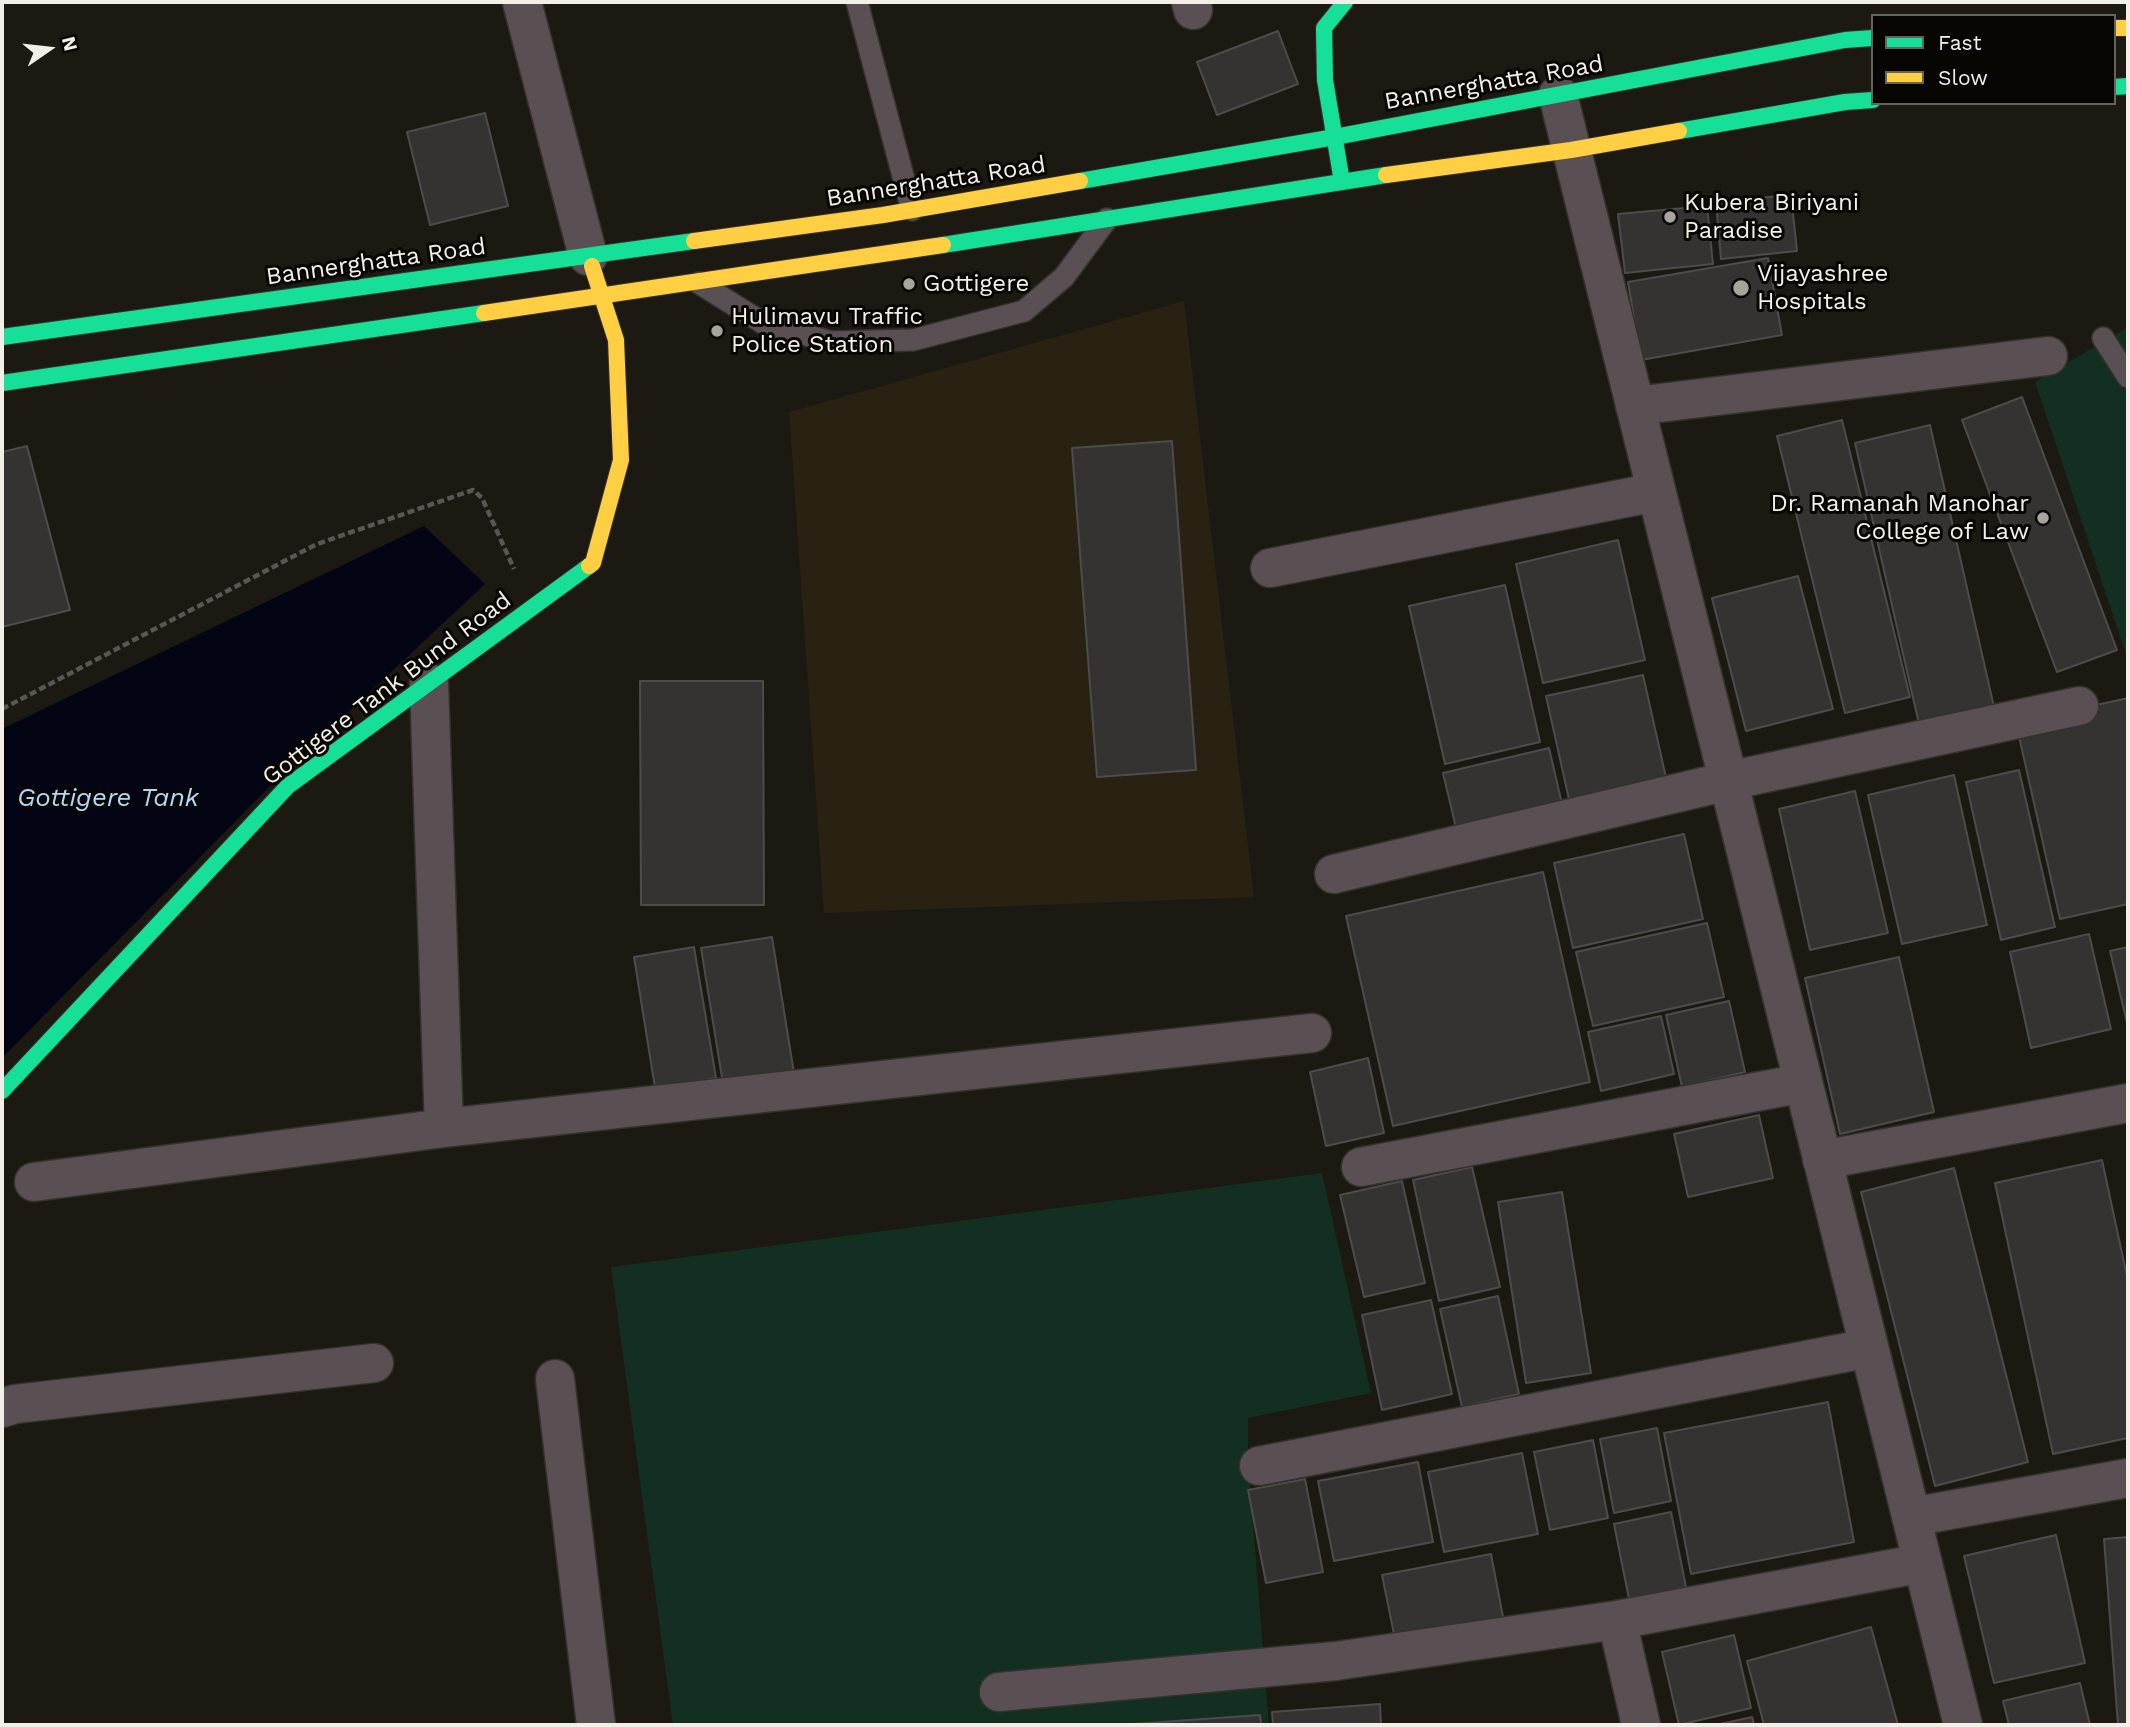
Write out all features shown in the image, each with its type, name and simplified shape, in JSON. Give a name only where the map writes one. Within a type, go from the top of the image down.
[{"type":"main road","points":[[1328,11],[1325,80],[1342,183]]},
{"type":"main road","name":"Bannerghatta Road","points":[[2,337],[912,210],[1335,137],[1845,40],[1871,38]]},
{"type":"main road","points":[[2,383],[697,282],[1571,150],[1845,102],[1871,100]]},
{"type":"main road","name":"Gottigere Tank Bund Road","points":[[2,1091],[288,786],[593,563],[621,460],[616,340],[588,256]]},
{"type":"street","points":[[522,2],[588,256]]},
{"type":"street","points":[[1558,95],[1963,1725]]},
{"type":"street","points":[[1635,405],[2048,356]]},
{"type":"street","points":[[1270,568],[1657,492]]},
{"type":"street","points":[[429,683],[444,1128]]},
{"type":"street","points":[[1334,874],[1728,781],[2079,706]]},
{"type":"street","points":[[34,1182],[444,1128],[1312,1033]]},
{"type":"street","points":[[1361,1167],[1803,1083]]},
{"type":"street","points":[[1822,1160],[2128,1103]]},
{"type":"street","points":[[1259,1466],[1869,1348]]},
{"type":"street","points":[[2,1408],[15,1404],[374,1363]]},
{"type":"street","points":[[555,1379],[596,1725]]},
{"type":"street","points":[[1911,1517],[2128,1478]]},
{"type":"street","points":[[999,1692],[1336,1661],[1618,1620],[1923,1563]]},
{"type":"street","points":[[1618,1620],[1641,1725]]},
{"type":"lane","points":[[857,2],[912,210]]},
{"type":"lane","points":[[697,282],[763,323],[808,336],[831,342],[913,340],[1024,311],[1064,277],[1107,219]]},
{"type":"lane","points":[[2103,338],[2128,377]]},
{"type":"path","points":[[2,709],[317,544],[473,489],[482,498],[531,608]]},
{"type":"shaded area","points":[[1184,301],[1254,897],[824,913],[789,412]]},
{"type":"green space","points":[[2128,327],[2128,660],[2035,382]]},
{"type":"green space","points":[[1322,1173],[1371,1393],[1248,1418],[1248,1460],[1269,1725],[673,1725],[611,1267]]},
{"type":"water","name":"Gottigere Tank","points":[[424,526],[485,584],[282,774],[2,1058],[2,729]]},
{"type":"building","points":[[1278,31],[1298,84],[1217,115],[1197,62]]},
{"type":"building","points":[[485,113],[508,206],[430,225],[407,132]]},
{"type":"building","points":[[1791,195],[1797,251],[1721,259],[1716,202]]},
{"type":"building","points":[[1707,206],[1713,264],[1625,273],[1618,214]]},
{"type":"building","points":[[1768,258],[1782,335],[1641,360],[1628,282]]},
{"type":"building","points":[[2022,397],[2117,650],[2057,672],[1962,420]]},
{"type":"building","points":[[1842,420],[1910,697],[1845,713],[1777,436]]},
{"type":"building","points":[[1930,425],[1994,707],[1919,724],[1855,443]]},
{"type":"building","points":[[1172,441],[1196,770],[1097,777],[1072,448]]},
{"type":"building","points":[[27,446],[70,610],[2,627],[2,452]]},
{"type":"building","points":[[1618,540],[1645,660],[1543,683],[1516,564]]},
{"type":"building","points":[[1798,576],[1833,709],[1746,731],[1712,598]]},
{"type":"building","points":[[1505,585],[1540,742],[1445,764],[1409,606]]},
{"type":"building","points":[[1643,675],[1667,782],[1570,804],[1546,696]]},
{"type":"building","points":[[640,681],[763,681],[764,905],[641,905]]},
{"type":"building","points":[[2128,698],[2128,904],[2060,919],[2016,723]]},
{"type":"building","points":[[1549,748],[1563,808],[1457,832],[1443,773]]},
{"type":"building","points":[[2019,770],[2055,927],[2001,940],[1966,782]]},
{"type":"building","points":[[1954,775],[1987,925],[1902,944],[1868,795]]},
{"type":"building","points":[[1855,791],[1888,933],[1810,950],[1779,809]]},
{"type":"building","points":[[1684,834],[1703,919],[1573,948],[1554,863]]},
{"type":"building","points":[[1543,872],[1590,1082],[1393,1126],[1346,916]]},
{"type":"building","points":[[1707,923],[1724,997],[1593,1026],[1576,952]]},
{"type":"building","points":[[2089,934],[2111,1029],[2031,1048],[2010,952]]},
{"type":"building","points":[[772,937],[794,1073],[723,1084],[701,948]]},
{"type":"building","points":[[694,947],[716,1078],[655,1088],[634,957]]},
{"type":"building","points":[[2128,947],[2128,1027],[2110,951]]},
{"type":"building","points":[[1899,957],[1934,1112],[1840,1134],[1805,978]]},
{"type":"building","points":[[1729,1001],[1745,1072],[1682,1087],[1666,1015]]},
{"type":"building","points":[[1661,1016],[1674,1074],[1601,1091],[1588,1032]]},
{"type":"building","points":[[1368,1058],[1384,1133],[1326,1146],[1310,1072]]},
{"type":"building","points":[[1759,1115],[1773,1178],[1688,1197],[1674,1134]]},
{"type":"building","points":[[2102,1160],[2128,1281],[2128,1438],[2053,1454],[1995,1183]]},
{"type":"building","points":[[1472,1167],[1500,1287],[1439,1301],[1413,1180]]},
{"type":"building","points":[[1954,1168],[2028,1462],[1935,1486],[1861,1192]]},
{"type":"building","points":[[1402,1181],[1425,1283],[1364,1297],[1340,1195]]},
{"type":"building","points":[[1562,1192],[1591,1373],[1526,1383],[1498,1202]]},
{"type":"building","points":[[1498,1296],[1519,1394],[1462,1407],[1440,1309]]},
{"type":"building","points":[[1431,1300],[1452,1394],[1382,1410],[1362,1315]]},
{"type":"building","points":[[1828,1402],[1854,1542],[1691,1574],[1664,1433]]},
{"type":"building","points":[[1657,1428],[1671,1501],[1614,1513],[1600,1439]]},
{"type":"building","points":[[1593,1440],[1608,1518],[1550,1530],[1534,1452]]},
{"type":"building","points":[[1522,1453],[1538,1534],[1444,1552],[1428,1472]]},
{"type":"building","points":[[1418,1462],[1433,1542],[1334,1561],[1318,1481]]},
{"type":"building","points":[[1305,1479],[1323,1572],[1266,1583],[1248,1490]]},
{"type":"building","points":[[1671,1512],[1686,1587],[1629,1599],[1614,1524]]},
{"type":"building","points":[[2056,1535],[2085,1663],[1994,1683],[1964,1556]]},
{"type":"building","points":[[2128,1537],[2128,1725],[2118,1725],[2104,1539]]},
{"type":"building","points":[[1491,1554],[1504,1622],[1396,1644],[1382,1575]]},
{"type":"building","points":[[1871,1627],[1898,1725],[1764,1725],[1747,1661]]},
{"type":"building","points":[[1734,1635],[1751,1708],[1679,1725],[1662,1652]]},
{"type":"building","points":[[2080,1683],[2090,1725],[2009,1725],[2003,1701]]},
{"type":"building","points":[[1380,1704],[1381,1725],[1273,1725],[1272,1712]]},
{"type":"building","points":[[1260,1715],[1261,1725],[1120,1725]]},
{"type":"building","points":[[1752,1717],[1754,1725],[1716,1725]]},
{"type":"traffic: fast","points":[[1342,182],[1325,80],[1324,28],[1345,2]]},
{"type":"traffic: fast","points":[[1080,181],[1335,137],[1845,40],[1871,38]]},
{"type":"traffic: fast","points":[[2116,87],[2128,86]]},
{"type":"traffic: fast","points":[[1679,131],[1845,102],[1871,100]]},
{"type":"traffic: fast","points":[[943,245],[1386,175]]},
{"type":"traffic: fast","points":[[2,337],[694,241]]},
{"type":"traffic: fast","points":[[2,383],[484,313]]},
{"type":"traffic: fast","points":[[2,1091],[288,786],[589,566]]},
{"type":"traffic: slow","points":[[2116,28],[2128,28]]},
{"type":"traffic: slow","points":[[1386,175],[1571,150],[1679,131]]},
{"type":"traffic: slow","points":[[694,241],[883,215],[1080,181]]},
{"type":"traffic: slow","points":[[484,313],[943,245]]},
{"type":"traffic: slow","points":[[589,566],[593,563],[621,460],[616,340],[592,266]]},
{"type":"place","name":"Kubera Biriyani Paradise","points":[[1670,217]]},
{"type":"place","name":"Gottigere","points":[[909,284]]},
{"type":"place","name":"Vijayashree Hospitals","points":[[1741,288]]},
{"type":"place","name":"Hulimavu Traffic Police Station","points":[[717,331]]},
{"type":"place","name":"Dr. Ramanah Manohar College of Law","points":[[2043,518]]}]
